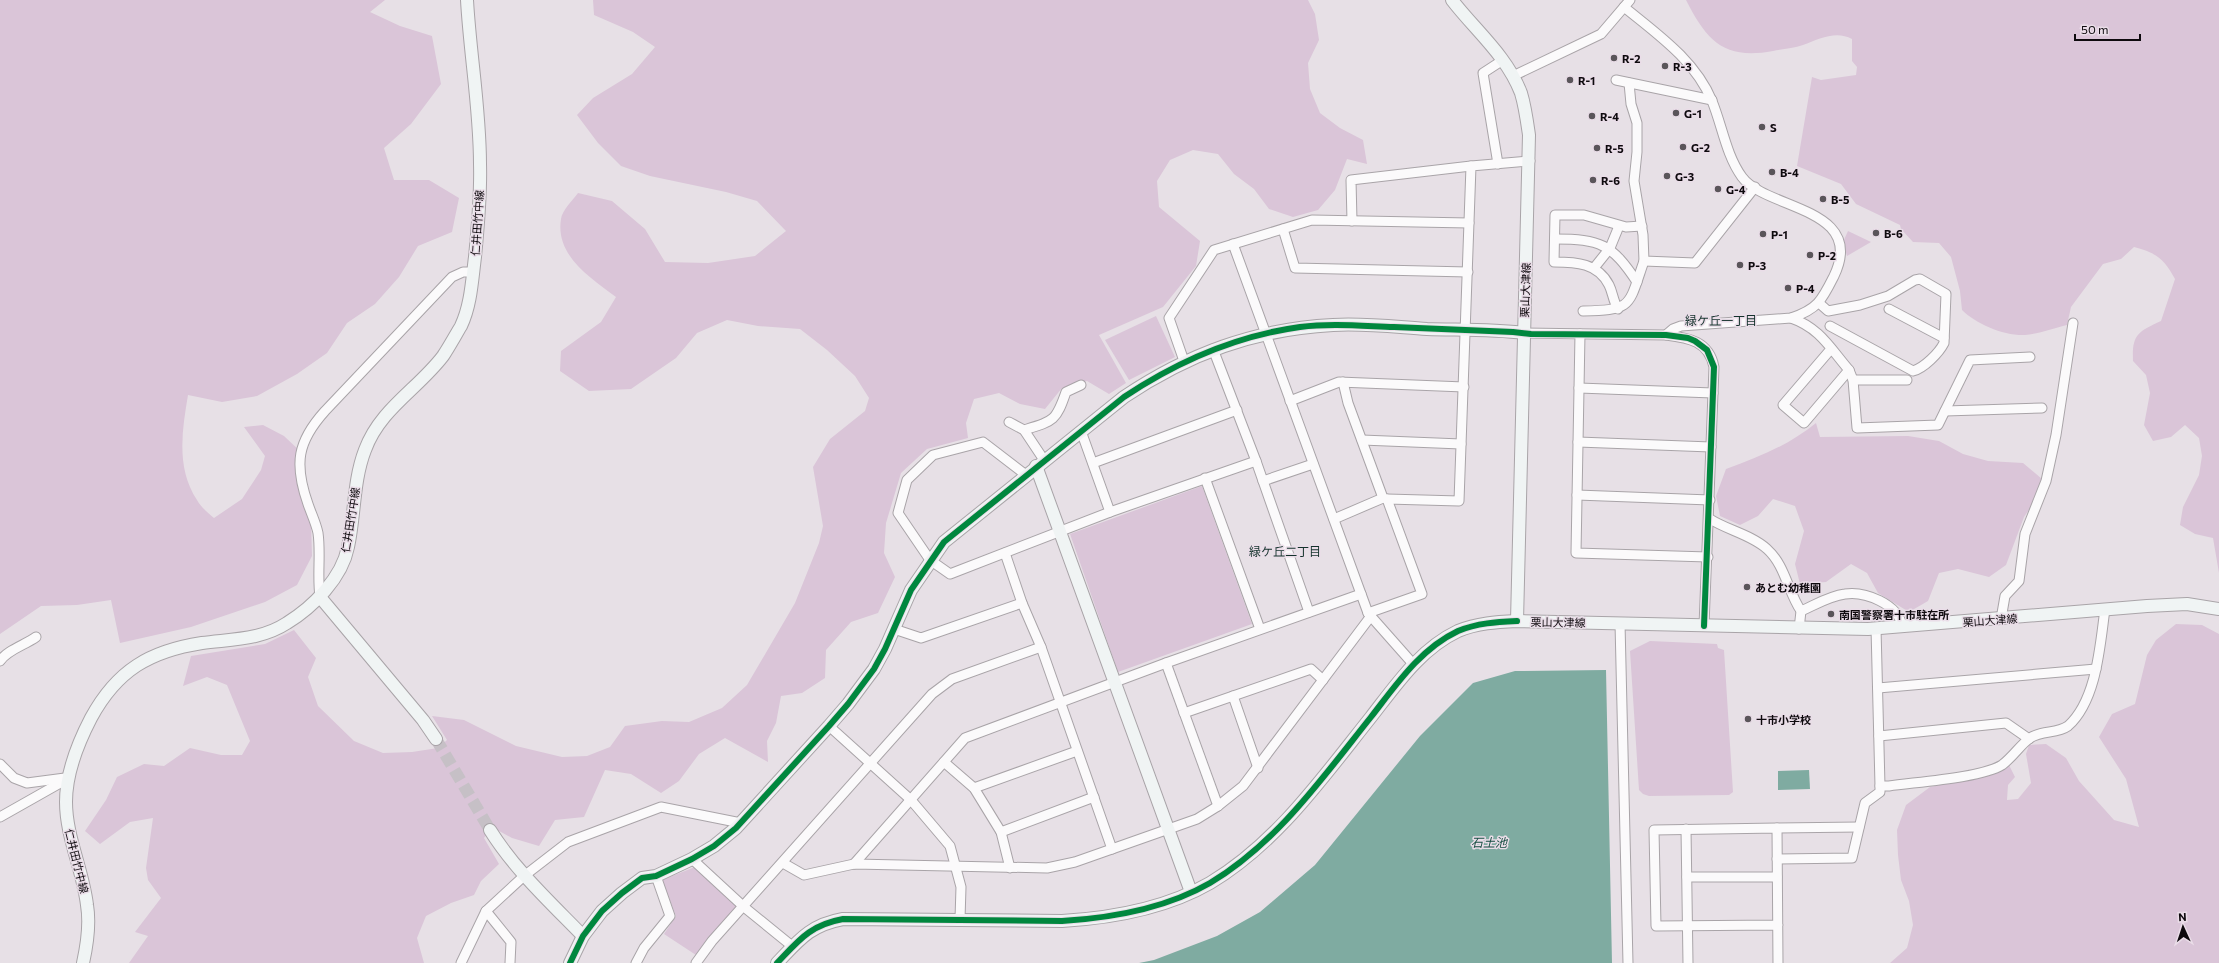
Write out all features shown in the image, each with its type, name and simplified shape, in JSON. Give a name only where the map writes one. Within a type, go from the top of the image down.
[{"type":"street","name":"仁井田竹中線","points":[[83,963],[88,906],[69,833],[66,801],[69,778],[77,749],[92,716],[126,672],[149,658],[168,650],[203,643],[240,640],[266,633],[288,623],[320,597],[340,569],[348,550],[358,467],[370,436],[385,414],[442,356],[462,323],[471,293],[480,215],[480,162],[467,0]]},
{"type":"street","name":"栗山大津線","points":[[1452,0],[1503,60],[1513,76],[1521,93],[1529,135],[1530,161],[1524,333],[1518,621],[1799,629],[1876,628],[2001,619],[2105,609],[2188,604],[2219,609]]},
{"type":"street","points":[[1513,76],[1601,34],[1627,4],[1674,49],[1698,75],[1712,100],[1734,165],[1743,178],[1755,187],[1821,218],[1835,235],[1840,250],[1837,270],[1819,303],[1806,313],[1791,318],[1681,326],[1666,335]]},
{"type":"street","points":[[1498,164],[1482,73],[1503,60]]},
{"type":"street","points":[[1616,80],[1712,100]]},
{"type":"street","points":[[1583,311],[1618,309],[1630,301],[1644,261],[1642,226],[1634,181],[1638,147],[1637,123],[1631,104],[1629,83]]},
{"type":"street","points":[[1352,221],[1351,180],[1471,166],[1530,161]]},
{"type":"street","points":[[1334,519],[1385,499],[1459,501],[1471,166]]},
{"type":"street","points":[[1644,261],[1695,263],[1755,187]]},
{"type":"street","points":[[1618,309],[1608,283],[1594,268],[1585,264],[1554,262],[1555,215],[1584,215],[1604,219],[1626,228],[1642,226]]},
{"type":"street","points":[[1184,361],[1169,318],[1214,250],[1312,220],[1469,224]]},
{"type":"street","points":[[1594,268],[1610,248],[1619,226]]},
{"type":"street","points":[[1283,229],[1295,268],[1468,272]]},
{"type":"street","points":[[1554,239],[1588,241],[1610,248],[1625,263],[1637,282]]},
{"type":"street","points":[[1233,244],[1361,594],[1370,614],[1414,665]]},
{"type":"street","points":[[436,739],[427,725],[320,597],[318,580],[318,530],[301,485],[301,449],[306,435],[325,411],[452,277],[463,272],[473,272]]},
{"type":"street","points":[[1819,303],[1828,311],[1860,305],[1888,296],[1914,280],[1920,279],[1946,294],[1944,338],[1941,349],[1918,369],[1913,371],[1830,326]]},
{"type":"street","points":[[1889,309],[1944,338]]},
{"type":"street","points":[[1791,318],[1803,322],[1824,338],[1830,349],[1849,370],[1853,380],[1857,428],[1938,425],[1970,360],[2030,357]]},
{"type":"street","points":[[2001,619],[2005,596],[2019,581],[2025,534],[2046,481],[2056,435],[2073,323]]},
{"type":"street","points":[[570,963],[583,936],[602,911],[642,878],[656,876],[692,859],[714,846],[741,823],[829,726],[848,704],[874,669],[911,590],[930,560],[944,542],[1040,463],[1124,397],[1151,378],[1184,361],[1237,340],[1300,327],[1335,324],[1524,333],[1666,335],[1688,338],[1696,341],[1707,350],[1714,367],[1710,519],[1704,626]]},
{"type":"street","points":[[1580,334],[1576,553],[1708,557]]},
{"type":"street","points":[[1213,349],[1256,461],[1309,612]]},
{"type":"street","points":[[1830,349],[1783,405],[1804,423],[1849,370]]},
{"type":"street","points":[[1853,380],[1907,380]]},
{"type":"street","points":[[1290,401],[1334,383],[1343,382],[1464,387]]},
{"type":"street","points":[[783,863],[804,875],[854,864],[1047,868],[1075,862],[1197,819],[1218,806],[1243,786],[1323,680],[1370,614],[1422,594],[1348,403],[1343,382]]},
{"type":"street","points":[[1024,430],[1050,422],[1058,415],[1066,392],[1081,386]]},
{"type":"street","points":[[1579,388],[1713,393]]},
{"type":"street","points":[[1945,411],[2042,408]]},
{"type":"street","points":[[1092,463],[1237,410]]},
{"type":"street","points":[[1009,422],[1024,430],[1040,463],[1060,531],[1166,830],[1191,892]]},
{"type":"street","points":[[1081,431],[1110,512]]},
{"type":"street","points":[[1362,440],[1461,444]]},
{"type":"street","points":[[1026,475],[983,442],[932,455],[907,480],[898,514],[930,560],[950,574],[1110,512],[1256,461]]},
{"type":"street","points":[[1578,442],[1711,447]]},
{"type":"street","points":[[1263,481],[1313,464]]},
{"type":"street","points":[[1205,478],[1260,629]]},
{"type":"street","points":[[1577,495],[1710,500]]},
{"type":"street","points":[[1710,519],[1767,548],[1778,563],[1793,599],[1801,611],[1799,629]]},
{"type":"street","points":[[1005,552],[1022,603],[1041,647],[1112,849]]},
{"type":"street","points":[[854,864],[912,800],[965,738],[1166,662],[1361,594]]},
{"type":"street","points":[[1801,611],[1831,597],[1846,594],[1859,595],[1876,600],[1893,610],[1900,617],[1902,626]]},
{"type":"street","points":[[894,629],[921,638],[1022,603]]},
{"type":"street","points":[[1880,786],[1986,771],[2008,760],[2029,739],[2042,733],[2060,730],[2067,726],[2079,712],[2088,694],[2096,669],[2105,609]]},
{"type":"street","points":[[777,963],[792,946],[814,927],[843,918],[1096,919],[1148,908],[1191,892],[1229,870],[1262,844],[1301,805],[1414,665],[1433,647],[1459,631],[1487,623],[1518,621]]},
{"type":"street","points":[[1620,623],[1628,963]]},
{"type":"street","points":[[1777,858],[1852,858],[1865,803],[1880,792],[1876,628]]},
{"type":"street","points":[[0,661],[4,655],[24,646],[36,637]]},
{"type":"street","points":[[696,963],[712,941],[940,686],[969,672],[1041,647]]},
{"type":"street","points":[[1166,662],[1218,806]]},
{"type":"street","points":[[1184,713],[1310,669],[1323,680]]},
{"type":"street","points":[[1878,688],[2096,669]]},
{"type":"street","points":[[1233,696],[1258,768]]},
{"type":"street","points":[[1879,736],[2006,723],[2029,739]]},
{"type":"street","points":[[829,726],[912,800],[950,846],[957,867],[961,887],[960,919]]},
{"type":"street","points":[[974,788],[1077,751]]},
{"type":"street","points":[[944,762],[974,788],[1001,832],[1010,868]]},
{"type":"street","points":[[0,764],[14,778],[26,783],[69,778]]},
{"type":"street","points":[[0,817],[69,778]]},
{"type":"street","points":[[1001,832],[1094,797]]},
{"type":"street","points":[[460,963],[486,910],[524,876],[568,842],[661,807],[741,823]]},
{"type":"street","points":[[1778,925],[1656,926],[1654,830],[1859,827]]},
{"type":"street","points":[[1777,828],[1778,963]]},
{"type":"street","points":[[1686,829],[1688,963]]},
{"type":"street","points":[[490,830],[502,850],[524,876],[583,936]]},
{"type":"street","points":[[692,859],[744,907],[792,946]]},
{"type":"street","points":[[636,963],[644,948],[670,916],[656,876]]},
{"type":"street","points":[[1687,878],[1777,877]]},
{"type":"street","points":[[486,910],[511,942],[510,963]]},
{"type":"shaded area","points":[[0,0],[385,0],[370,12],[400,26],[432,36],[441,84],[411,124],[384,148],[394,180],[429,180],[459,198],[452,232],[418,246],[399,277],[375,304],[347,323],[327,353],[297,374],[257,396],[222,402],[188,395],[184,422],[182,449],[183,462],[190,488],[199,503],[214,518],[242,499],[261,470],[265,456],[244,427],[263,425],[284,436],[301,452],[311,521],[312,556],[297,585],[265,602],[191,627],[120,643],[111,600],[77,605],[41,606],[0,634]]},
{"type":"shaded area","points":[[593,0],[1308,0],[1315,14],[1319,40],[1308,63],[1310,89],[1320,113],[1340,128],[1363,140],[1367,164],[1347,159],[1335,190],[1318,210],[1293,217],[1269,209],[1254,189],[1234,174],[1218,154],[1193,150],[1170,160],[1157,181],[1159,207],[1200,241],[1196,266],[1163,307],[1099,335],[1126,383],[1109,394],[1087,381],[1062,388],[1045,409],[1020,404],[999,393],[974,399],[966,423],[968,438],[927,449],[901,473],[886,523],[884,553],[895,577],[878,613],[851,622],[826,650],[825,678],[802,693],[781,696],[776,723],[767,741],[768,762],[725,738],[699,754],[679,781],[661,793],[631,774],[605,770],[584,817],[555,820],[539,846],[512,838],[492,827],[484,838],[499,864],[481,881],[474,895],[451,903],[426,916],[417,938],[424,963],[129,963],[148,936],[135,932],[161,898],[148,880],[146,868],[153,818],[130,822],[100,844],[85,831],[106,800],[117,777],[144,764],[164,766],[190,748],[221,755],[242,755],[250,741],[227,685],[207,677],[183,686],[191,656],[265,644],[294,630],[316,658],[308,677],[318,706],[354,741],[383,753],[412,752],[438,748],[447,740],[432,716],[464,720],[516,746],[562,757],[587,756],[610,747],[625,726],[662,721],[689,722],[722,708],[747,685],[795,603],[819,543],[823,526],[813,467],[830,439],[865,411],[869,398],[855,376],[827,350],[800,329],[758,326],[727,320],[697,333],[676,358],[631,389],[589,391],[560,371],[561,351],[601,322],[616,297],[586,274],[577,265],[569,255],[564,244],[561,232],[561,219],[566,209],[578,193],[612,201],[645,229],[665,262],[708,263],[755,256],[786,231],[757,201],[726,192],[650,176],[621,166],[598,143],[577,115],[593,98],[632,74],[655,47],[633,32],[594,15]]},
{"type":"shaded area","points":[[1686,0],[2219,0],[2219,573],[2213,538],[2195,534],[2180,525],[2183,507],[2199,475],[2202,456],[2199,438],[2185,425],[2171,437],[2153,441],[2144,425],[2150,393],[2146,375],[2133,361],[2134,345],[2138,335],[2146,328],[2161,321],[2175,279],[2167,266],[2154,254],[2134,247],[2121,259],[2103,264],[2071,307],[2067,325],[2041,332],[2017,335],[1991,328],[1975,320],[1962,310],[1960,291],[1951,257],[1939,243],[1913,242],[1901,229],[1900,225],[1856,204],[1841,184],[1797,166],[1812,77],[1821,80],[1856,75],[1857,67],[1852,61],[1852,39],[1846,36],[1834,35],[1792,48],[1773,51],[1742,53],[1729,50],[1710,37],[1702,27]]},
{"type":"shaded area","points":[[1848,231],[1871,242],[1847,256],[1843,242]]},
{"type":"shaded area","points":[[1156,316],[1175,357],[1129,380],[1105,340]]},
{"type":"shaded area","points":[[1816,423],[1820,437],[1908,436],[1939,441],[1963,454],[1988,461],[2023,463],[2042,479],[2037,498],[2024,517],[2006,565],[1989,577],[1958,569],[1939,573],[1928,601],[1909,612],[1878,593],[1867,573],[1851,564],[1826,582],[1800,584],[1795,564],[1804,531],[1795,506],[1773,499],[1758,516],[1740,525],[1720,516],[1716,496],[1726,469],[1773,450],[1795,438]]},
{"type":"shaded area","points":[[1202,486],[1252,624],[1118,672],[1070,534]]},
{"type":"shaded area","points":[[2176,624],[2202,625],[2219,634],[2219,963],[1890,963],[1907,948],[1913,925],[1909,901],[1901,880],[1897,830],[1906,805],[1930,787],[1985,776],[2009,765],[2015,777],[2008,785],[2007,800],[2018,799],[2031,783],[2026,754],[2029,745],[2046,744],[2066,758],[2079,781],[2114,820],[2139,827],[2126,779],[2099,737],[2112,714],[2135,704],[2147,655],[2156,640]]},
{"type":"shaded area","points":[[1650,641],[1717,644],[1718,648],[1724,650],[1733,792],[1729,795],[1649,796],[1643,794],[1639,790],[1630,651]]},
{"type":"shaded area","points":[[695,867],[739,907],[696,955],[664,934],[676,916],[662,880]]},
{"type":"water","name":"石土池","points":[[1606,670],[1612,963],[1139,963],[1154,960],[1217,936],[1260,912],[1315,865],[1420,736],[1473,683],[1515,671]]},
{"type":"water","points":[[1809,770],[1810,789],[1778,790],[1778,771]]},
{"type":"tunnel","points":[[436,739],[490,830]]},
{"type":"cycle path","points":[[570,963],[583,936],[602,911],[642,878],[656,876],[692,859],[714,846],[736,828],[829,726],[848,704],[874,669],[885,649],[911,590],[944,542],[1124,397],[1186,361],[1253,337],[1300,327],[1335,325],[1498,331],[1531,334],[1666,335],[1688,338],[1695,341],[1707,350],[1714,367],[1704,626]]},
{"type":"cycle path","points":[[777,963],[813,929],[843,919],[1081,920],[1138,911],[1157,906],[1193,892],[1234,867],[1257,849],[1278,829],[1298,808],[1335,763],[1399,680],[1420,658],[1444,639],[1465,628],[1487,623],[1517,621]]},
{"type":"place","name":"R-2","points":[[1614,58]]},
{"type":"place","name":"R-3","points":[[1665,66]]},
{"type":"place","name":"R-1","points":[[1570,80]]},
{"type":"place","name":"G-1","points":[[1676,113]]},
{"type":"place","name":"R-4","points":[[1592,116]]},
{"type":"place","name":"S","points":[[1762,127]]},
{"type":"place","name":"G-2","points":[[1683,147]]},
{"type":"place","name":"R-5","points":[[1597,148]]},
{"type":"place","name":"B-4","points":[[1772,172]]},
{"type":"place","name":"G-3","points":[[1667,176]]},
{"type":"place","name":"R-6","points":[[1593,180]]},
{"type":"place","name":"G-4","points":[[1718,189]]},
{"type":"place","name":"B-5","points":[[1823,199]]},
{"type":"place","name":"B-6","points":[[1876,233]]},
{"type":"place","name":"P-1","points":[[1763,234]]},
{"type":"place","name":"P-2","points":[[1810,255]]},
{"type":"place","name":"P-3","points":[[1740,265]]},
{"type":"place","name":"P-4","points":[[1788,288]]},
{"type":"place","name":"あとむ幼稚園","points":[[1747,587]]},
{"type":"place","name":"南国警察署十市駐在所","points":[[1831,614]]},
{"type":"place","name":"十市小学校","points":[[1748,719]]},
{"type":"district","name":"緑ケ丘一丁目","points":[[1721,320]]},
{"type":"district","name":"緑ケ丘二丁目","points":[[1285,551]]}]
